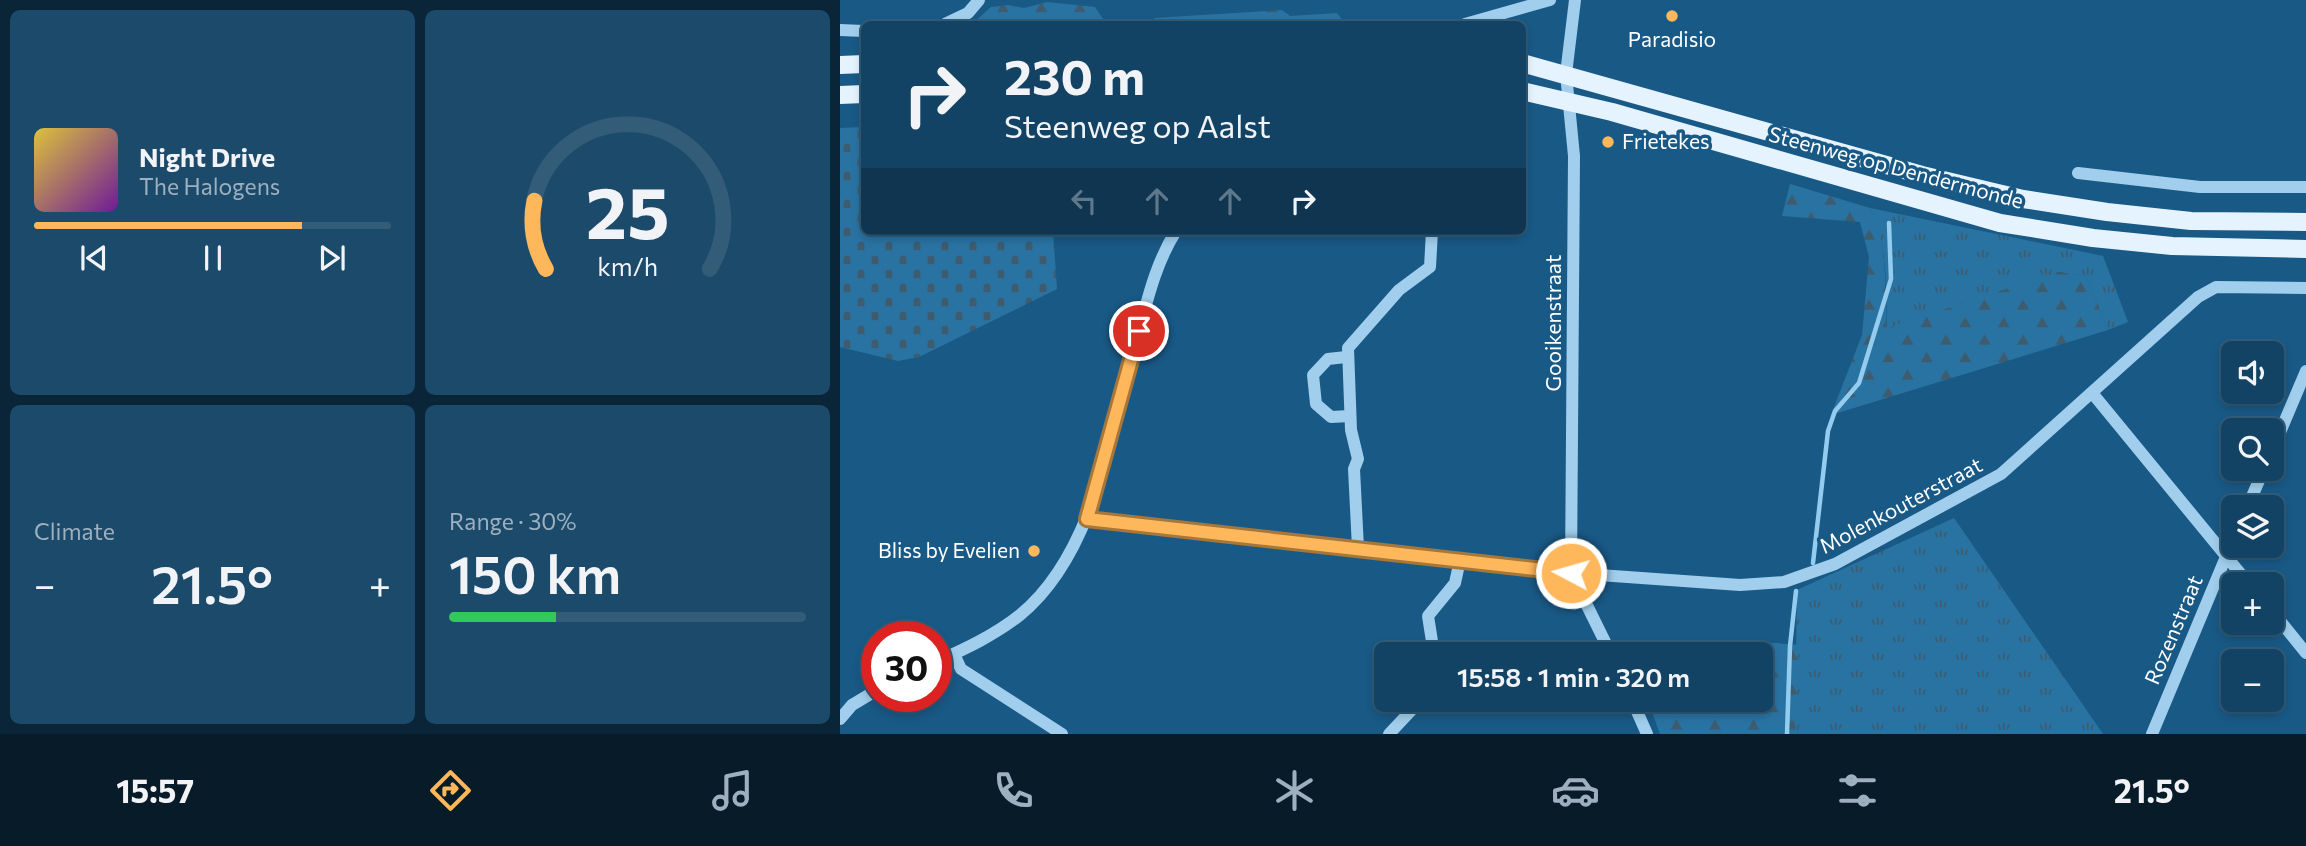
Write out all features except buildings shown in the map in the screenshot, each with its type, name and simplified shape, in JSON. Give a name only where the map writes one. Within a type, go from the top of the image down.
[{"type":"main road","points":[[840,65],[861,64]]},
{"type":"main road","name":"Steenweg op Dendermonde","points":[[1526,64],[1922,174],[2023,199],[2107,212],[2191,220],[2306,222]]},
{"type":"main road","name":"Steenweg op Dendermonde","points":[[1526,92],[2000,223],[2093,238],[2172,246],[2306,249]]},
{"type":"main road","points":[[840,95],[861,93]]},
{"type":"street","points":[[951,21],[968,13],[979,0]]},
{"type":"street","points":[[1476,21],[1550,0]]},
{"type":"street","name":"Gooikenstraat","points":[[1571,573],[1574,156],[1566,74],[1575,0]]},
{"type":"street","points":[[840,30],[861,30]]},
{"type":"street","points":[[2078,173],[2200,187],[2306,187]]},
{"type":"street","points":[[1062,734],[961,669],[954,654],[1005,626],[1032,604],[1052,584],[1069,559],[1087,519],[1154,277],[1174,235]]},
{"type":"street","points":[[1358,548],[1354,469],[1357,458],[1350,416],[1346,357],[1348,348],[1399,290],[1430,267],[1432,235]]},
{"type":"street","name":"Molenkouterstraat","points":[[1087,519],[1571,573],[1740,584],[1796,579],[1835,564],[1983,486],[2093,394],[2198,298],[2216,287],[2306,288]]},
{"type":"street","points":[[1346,357],[1328,359],[1319,365],[1313,375],[1316,404],[1331,417],[1350,416]]},
{"type":"street","points":[[2284,423],[2306,371]]},
{"type":"street","points":[[2093,394],[2221,551]]},
{"type":"street","name":"Rozenstraat","points":[[2152,734],[2226,558]]},
{"type":"street","points":[[2227,558],[2239,572]]},
{"type":"street","points":[[1432,642],[1428,616],[1455,583],[1460,560]]},
{"type":"street","points":[[1571,573],[1605,642]]},
{"type":"street","points":[[2284,626],[2306,653]]},
{"type":"street","points":[[840,719],[852,705],[861,700]]},
{"type":"street","points":[[1389,734],[1410,712]]},
{"type":"street","points":[[1637,712],[1647,734]]},
{"type":"green space","points":[[1047,2],[1095,7],[1103,19],[1154,21],[975,21],[991,7],[1008,5],[1024,8]]},
{"type":"green space","points":[[1282,10],[1290,16],[1337,13],[1343,21],[1154,21],[1154,18]]},
{"type":"green space","points":[[861,127],[861,235],[1053,235],[1057,289],[919,357],[898,361],[840,347],[840,128]]},
{"type":"green space","points":[[1790,184],[1870,208],[1883,252],[1887,328],[2058,272],[2086,276],[2108,330],[1831,415],[1862,335],[1869,257],[1860,222],[1782,216]]},
{"type":"green space","points":[[1870,208],[2103,256],[2128,322],[2108,330],[2086,276],[2058,272],[1887,329],[1883,252]]},
{"type":"green space","points":[[1954,518],[2103,734],[1795,734],[1797,590]]},
{"type":"green space","points":[[1773,643],[1798,645],[1795,734],[1660,734],[1652,712],[1773,712]]},
{"type":"waterway","points":[[1813,563],[1828,431],[1835,411],[1859,383],[1891,279],[1889,223]]},
{"type":"waterway","points":[[1787,734],[1790,646],[1796,591]]},
{"type":"place","name":"Paradisio","points":[[1672,16]]},
{"type":"place","name":"Frietekes","points":[[1608,142]]},
{"type":"place","name":"Bliss by Evelien","points":[[1034,551]]},
{"type":"route","points":[[1139,331],[1087,519],[1571,573]]}]
